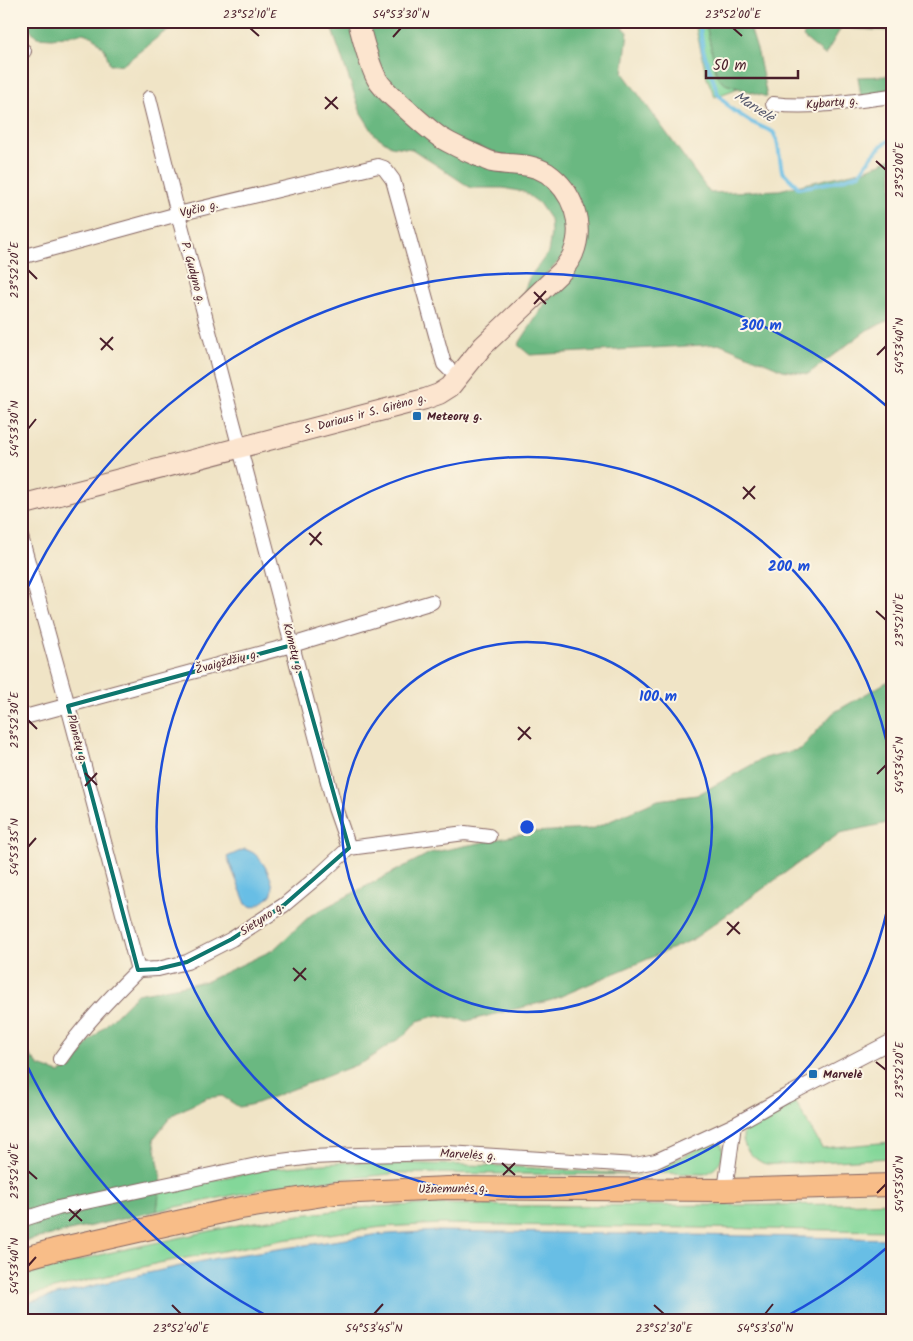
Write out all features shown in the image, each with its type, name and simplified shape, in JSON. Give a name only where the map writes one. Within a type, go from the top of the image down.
[{"type":"main road","name":"Užnemunės g.","points":[[21,1259],[235,1209],[336,1194],[448,1188],[725,1190],[892,1185]]},
{"type":"street","name":"S. Dariaus ir S. Girėno g.","points":[[21,505],[439,394],[450,387],[483,346],[563,270],[572,256],[577,243],[577,226],[575,211],[568,195],[560,184],[546,173],[530,166],[492,162],[441,138],[388,93],[377,79],[358,21]]},
{"type":"street","name":"Kybartų g.","points":[[773,104],[792,106],[837,104],[892,96]]},
{"type":"street","name":"P. Gudyno g.","points":[[149,98],[240,447]]},
{"type":"street","name":"Vyčio g.","points":[[21,257],[178,214],[378,166],[384,168],[393,180],[444,364],[458,378]]},
{"type":"street","name":"Kometų g.","points":[[240,447],[335,808],[349,848]]},
{"type":"street","name":"Planetų g.","points":[[21,537],[138,970]]},
{"type":"street","name":"Žvaigždžių g.","points":[[21,718],[292,645],[432,602]]},
{"type":"street","points":[[349,848],[465,833],[489,836]]},
{"type":"street","name":"Sietyno g.","points":[[138,970],[188,962],[232,939],[284,905],[349,848]]},
{"type":"street","points":[[60,1059],[93,1017],[138,970]]},
{"type":"street","name":"Marvelės g.","points":[[21,1220],[58,1208],[256,1165],[312,1158],[359,1155],[448,1154],[635,1165],[656,1161],[734,1125],[892,1041]]},
{"type":"street","points":[[725,1190],[734,1125]]},
{"type":"highlighted area","points":[[292,645],[349,848],[284,905],[232,939],[187,962],[158,969],[138,970],[68,706]]},
{"type":"green space","points":[[27,21],[194,21],[163,33],[124,64],[110,65],[105,50],[94,37],[83,33],[52,38],[37,37],[28,27]]},
{"type":"green space","points":[[329,21],[352,21],[393,107],[531,173],[557,188],[572,223],[568,252],[521,300],[529,278],[548,253],[551,233],[550,219],[539,203],[524,192],[503,188],[471,188],[412,149],[391,146],[375,135],[361,113]]},
{"type":"green space","points":[[368,21],[616,21],[628,32],[623,73],[710,193],[779,190],[865,170],[892,158],[892,319],[867,330],[808,374],[783,370],[721,344],[530,355],[518,345],[554,290],[576,262],[571,190],[509,157],[455,139],[389,86],[378,64]]},
{"type":"green space","points":[[694,21],[748,21],[758,53],[767,97],[725,84],[717,76],[707,29],[695,24]]},
{"type":"green space","points":[[810,21],[892,21],[892,31],[841,28],[825,55],[803,37]]},
{"type":"green space","points":[[695,24],[707,29],[717,76],[725,84],[738,88],[715,97],[707,78]]},
{"type":"green space","points":[[892,68],[892,94],[861,97],[858,77],[886,76]]},
{"type":"green space","points":[[892,679],[892,822],[840,833],[692,940],[552,1000],[467,1021],[438,1015],[418,1021],[406,1034],[364,1062],[254,1104],[239,1107],[222,1096],[206,1098],[172,1115],[154,1138],[161,1178],[157,1211],[21,1242],[21,1038],[24,1048],[39,1066],[59,1073],[73,1067],[89,1042],[137,994],[207,981],[273,950],[311,915],[430,853],[533,832],[592,829],[658,800],[697,795],[764,758],[801,749],[833,713]]},
{"type":"green space","points":[[795,1101],[822,1148],[892,1142],[892,1158],[765,1164],[753,1157],[746,1148],[743,1137],[747,1126]]},
{"type":"green space","points":[[713,1142],[721,1144],[722,1154],[719,1163],[713,1170],[704,1174],[658,1173],[667,1164]]},
{"type":"green space","points":[[350,1162],[503,1166],[640,1175],[400,1173],[277,1186],[157,1211],[159,1190],[274,1168]]},
{"type":"green space","points":[[892,1202],[892,1231],[441,1224],[382,1227],[282,1240],[159,1263],[21,1297],[21,1276],[108,1253],[243,1224],[369,1207],[441,1204],[516,1206],[769,1205]]},
{"type":"water","points":[[245,849],[254,853],[259,858],[268,872],[273,889],[271,895],[253,907],[246,904],[227,857]]},
{"type":"water","points":[[438,1231],[892,1239],[892,1320],[21,1320],[21,1304],[217,1258],[374,1235]]},
{"type":"waterway","name":"Marvelė","points":[[699,21],[703,50],[718,94],[731,109],[751,122],[773,132],[777,140],[782,171],[799,188],[833,182],[859,174],[882,145],[892,139]]},
{"type":"place","name":"Meteorų g.","points":[[417,416]]},
{"type":"place","name":"Marvelė","points":[[813,1074]]}]
